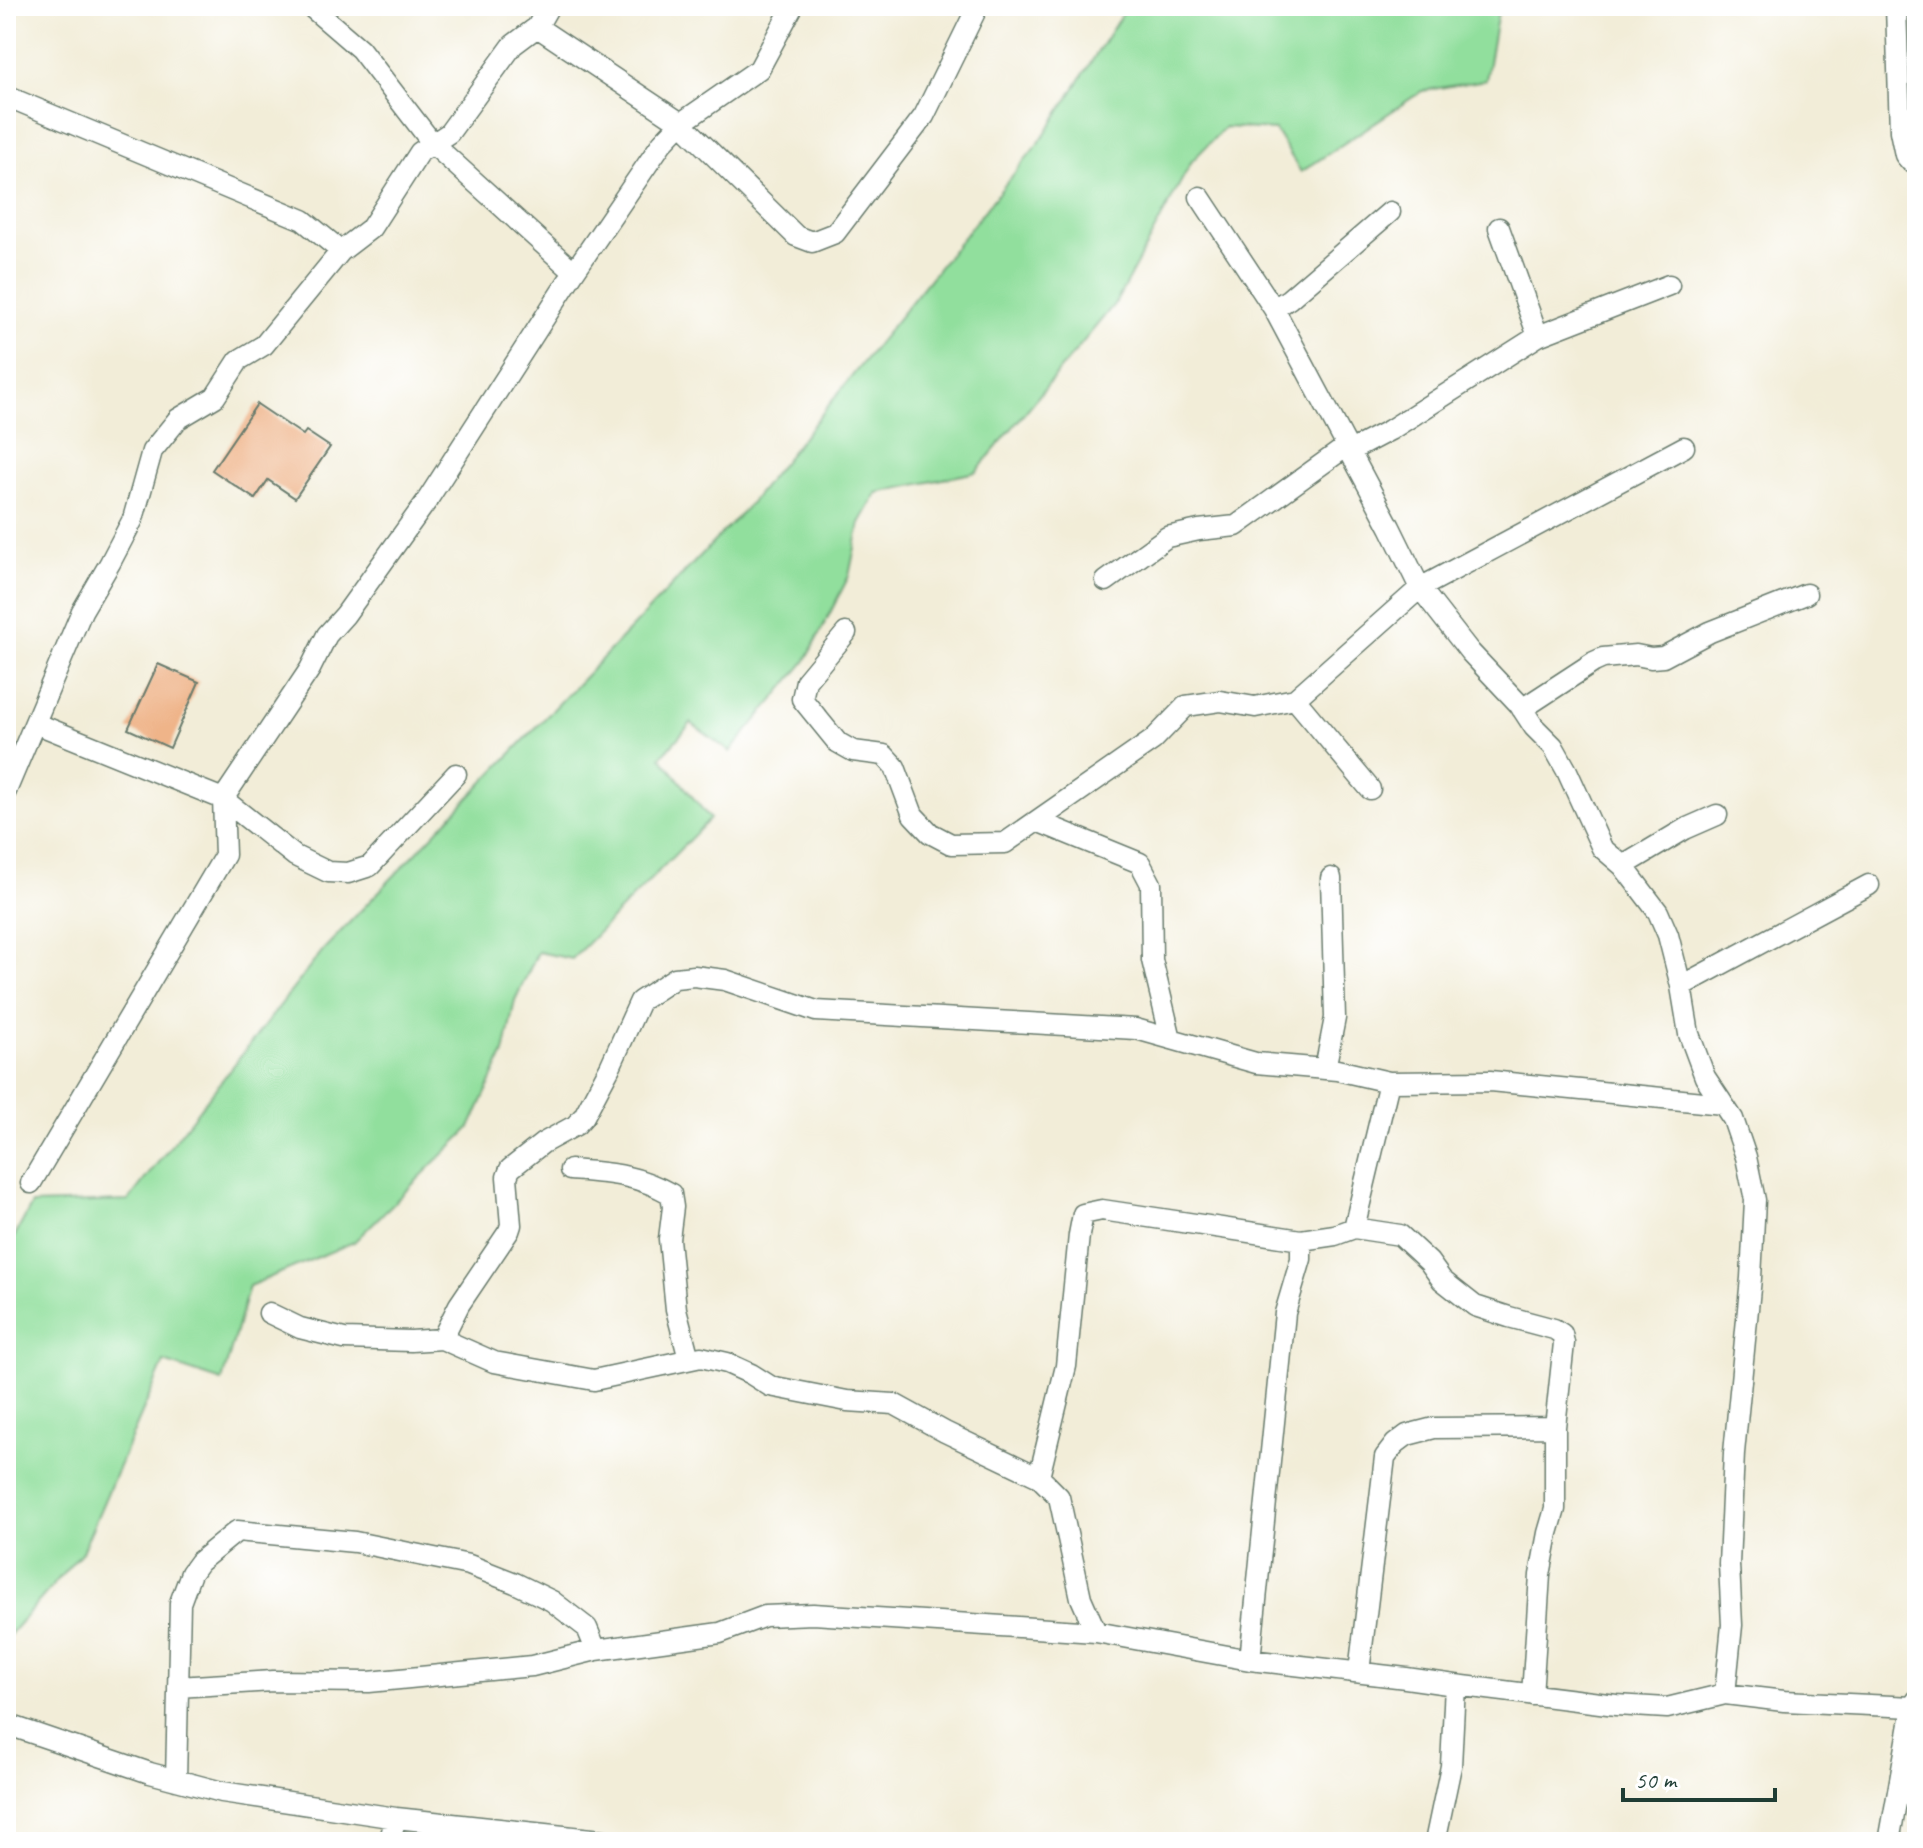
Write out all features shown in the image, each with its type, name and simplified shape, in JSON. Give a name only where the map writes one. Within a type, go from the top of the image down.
[{"type":"street","points":[[310,6],[360,49],[433,144],[574,272]]},
{"type":"street","points":[[6,791],[82,611],[133,519],[152,451],[178,419],[215,397],[239,360],[264,345],[341,251],[371,228],[420,152],[449,133],[513,45],[537,27],[549,6]]},
{"type":"street","points":[[31,1183],[225,855],[223,799],[310,669],[327,635],[345,615],[426,502],[574,272],[662,143],[681,123],[759,69],[793,6]]},
{"type":"street","points":[[537,27],[681,123],[796,236],[812,242],[835,233],[924,116],[978,6]]},
{"type":"street","points":[[1896,6],[1900,131],[1905,155],[1917,164]]},
{"type":"street","points":[[6,96],[303,220],[341,251]]},
{"type":"street","points":[[1200,197],[1274,309],[1420,588],[1470,652],[1553,746],[1602,848],[1623,866],[1658,912],[1668,935],[1681,986],[1689,1034],[1705,1077],[1733,1119],[1746,1157],[1755,1200],[1751,1278],[1734,1453],[1729,1564],[1732,1625],[1725,1694]]},
{"type":"street","points":[[1274,309],[1390,212]]},
{"type":"street","points":[[1499,228],[1538,336]]},
{"type":"street","points":[[1106,581],[1167,537],[1236,526],[1349,449],[1390,430],[1538,336],[1669,285]]},
{"type":"street","points":[[846,633],[806,681],[802,699],[837,742],[853,751],[884,755],[895,767],[913,815],[930,833],[951,844],[1005,843],[1153,740],[1186,706],[1220,701],[1255,707],[1295,699],[1420,588],[1684,447]]},
{"type":"street","points":[[1522,709],[1603,658],[1636,655],[1663,657],[1710,632],[1806,594]]},
{"type":"street","points":[[1295,699],[1370,789]]},
{"type":"street","points":[[35,723],[223,799],[295,856],[328,872],[348,873],[370,866],[456,774]]},
{"type":"street","points":[[1623,866],[1685,829],[1717,815]]},
{"type":"street","points":[[1037,821],[1140,863],[1151,884],[1152,960],[1171,1039]]},
{"type":"street","points":[[1325,1069],[1335,1018],[1331,878]]},
{"type":"street","points":[[1681,986],[1869,885]]},
{"type":"street","points":[[442,1339],[459,1305],[509,1231],[507,1177],[510,1169],[543,1143],[576,1125],[584,1116],[640,1001],[675,978],[694,976],[725,980],[816,1011],[1136,1029],[1256,1063],[1337,1070],[1389,1082],[1490,1081],[1723,1104]]},
{"type":"street","points":[[1354,1228],[1389,1082]]},
{"type":"street","points":[[570,1170],[620,1174],[650,1182],[671,1194],[673,1207],[669,1239],[674,1295],[689,1359]]},
{"type":"street","points":[[1039,1477],[1066,1366],[1083,1214],[1102,1210],[1301,1240],[1335,1235],[1354,1228],[1400,1235],[1429,1262],[1442,1280],[1475,1306],[1562,1334],[1564,1343],[1555,1427],[1555,1509],[1540,1575],[1532,1695]]},
{"type":"street","points":[[1250,1660],[1285,1313],[1301,1259],[1301,1240]]},
{"type":"street","points":[[269,1313],[300,1328],[344,1339],[442,1339],[494,1362],[594,1380],[701,1357],[727,1363],[770,1386],[847,1401],[894,1404],[1039,1477],[1059,1497],[1081,1598],[1096,1632]]},
{"type":"street","points":[[1359,1672],[1388,1451],[1407,1435],[1434,1428],[1555,1427]]},
{"type":"street","points":[[176,1780],[180,1603],[191,1573],[199,1562],[237,1531],[355,1542],[469,1565],[552,1601],[587,1628],[596,1650]]},
{"type":"street","points":[[178,1687],[273,1681],[369,1682],[532,1666],[596,1650],[720,1633],[765,1616],[813,1614],[1096,1632],[1250,1660],[1616,1705],[1667,1708],[1725,1694],[1784,1701],[1915,1703],[1889,1842]]},
{"type":"street","points":[[1435,1842],[1451,1766],[1455,1685]]},
{"type":"street","points":[[6,1724],[91,1754],[222,1792],[396,1818],[620,1842]]},
{"type":"street","points":[[389,1842],[396,1818]]},
{"type":"green space","points":[[1127,6],[1499,6],[1486,80],[1422,91],[1301,172],[1275,130],[1225,127],[1192,161],[1116,302],[976,472],[877,493],[860,523],[849,576],[805,662],[730,752],[691,723],[661,757],[710,819],[572,959],[538,952],[515,1000],[504,1053],[470,1128],[354,1242],[249,1286],[222,1381],[164,1362],[82,1552],[6,1639],[6,1252],[32,1204],[128,1201],[324,949],[748,506],[1044,136]]},
{"type":"building","points":[[257,404],[303,435],[306,431],[330,447],[295,498],[268,480],[255,499],[212,470]]},
{"type":"building","points":[[158,664],[199,682],[170,748],[128,729]]}]
